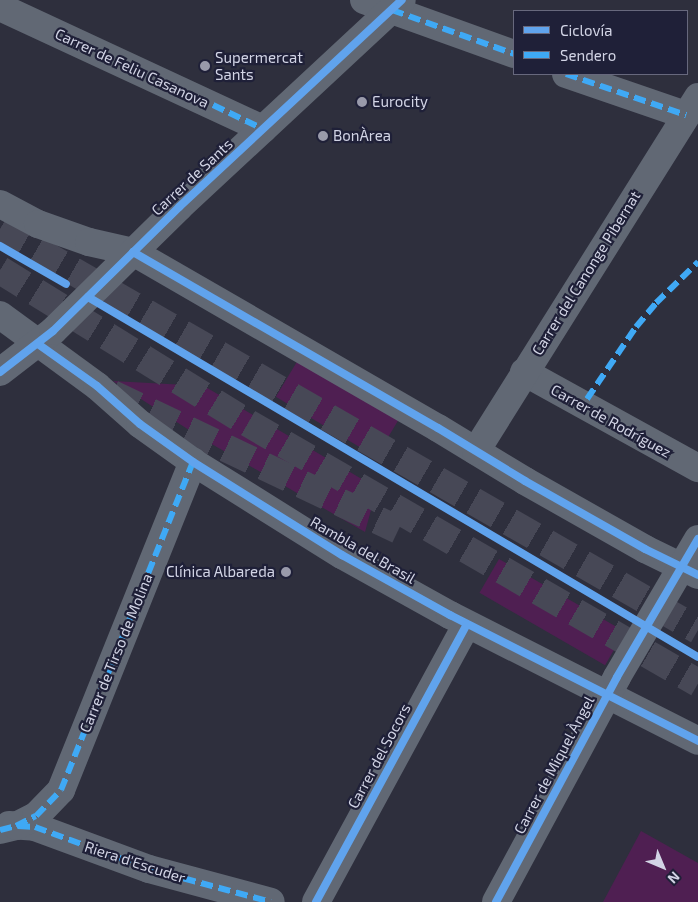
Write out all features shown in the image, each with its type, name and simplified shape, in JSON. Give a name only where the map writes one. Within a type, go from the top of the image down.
[{"type":"street","points":[[364,0],[397,5],[513,54]]},
{"type":"street","name":"Carrer de Sants","points":[[0,372],[38,344],[263,129],[397,5]]},
{"type":"street","name":"Carrer de Feliu Casanova","points":[[0,7],[263,129]]},
{"type":"street","points":[[570,75],[692,106]]},
{"type":"street","name":"Carrer del Canonge Pibernat","points":[[476,451],[692,106]]},
{"type":"street","points":[[0,204],[38,224],[89,242],[133,252],[644,549],[690,571]]},
{"type":"street","name":"Rambla del Brasil","points":[[0,316],[97,386],[140,424],[193,462],[342,555],[467,624],[698,741]]},
{"type":"street","name":"Carrer de Rodríguez","points":[[524,372],[698,468]]},
{"type":"street","name":"Carrer de Tirso de Molina","points":[[5,827],[36,816],[61,790],[193,462]]},
{"type":"street","name":"Carrer de Miquel Àngel","points":[[496,902],[608,694],[690,571],[698,539]]},
{"type":"street","name":"Carrer del Socors","points":[[316,902],[467,624]]},
{"type":"street","name":"Riera d'Escuder","points":[[5,827],[35,827],[149,869],[271,902]]},
{"type":"shaded area","points":[[298,360],[398,420],[376,457],[276,397]]},
{"type":"shaded area","points":[[113,381],[204,386],[377,488],[365,532],[203,439]]},
{"type":"shaded area","points":[[499,559],[625,632],[605,665],[480,593]]},
{"type":"shaded area","points":[[641,831],[698,863],[698,902],[603,902]]},
{"type":"tunnel","points":[[0,229],[698,630]]},
{"type":"tunnel","points":[[0,270],[248,423],[698,683]]},
{"type":"tunnel","points":[[112,394],[398,530]]},
{"type":"marked path","points":[[392,10],[513,54]]},
{"type":"marked path","points":[[569,75],[686,115]]},
{"type":"marked path","points":[[213,105],[263,129]]},
{"type":"marked path","points":[[587,399],[636,327],[656,303],[698,262]]},
{"type":"marked path","points":[[0,830],[16,826],[36,816],[61,790],[193,462]]},
{"type":"marked path","points":[[18,826],[35,827],[149,869],[271,902]]},
{"type":"cycle path","points":[[0,372],[53,331],[179,207],[402,0]]},
{"type":"cycle path","points":[[0,246],[66,284]]},
{"type":"cycle path","points":[[133,252],[438,428],[525,481],[645,549],[698,575]]},
{"type":"cycle path","points":[[88,297],[698,657]]},
{"type":"cycle path","points":[[38,344],[97,386],[140,424],[193,462],[342,555],[450,615],[698,741]]},
{"type":"cycle path","points":[[496,902],[617,677],[698,539]]},
{"type":"cycle path","points":[[316,902],[467,624]]},
{"type":"place","name":"Supermercat Sants","points":[[205,66]]},
{"type":"place","name":"Eurocity","points":[[362,102]]},
{"type":"place","name":"BonÀrea","points":[[323,136]]},
{"type":"place","name":"Clínica Albareda","points":[[286,572]]}]
